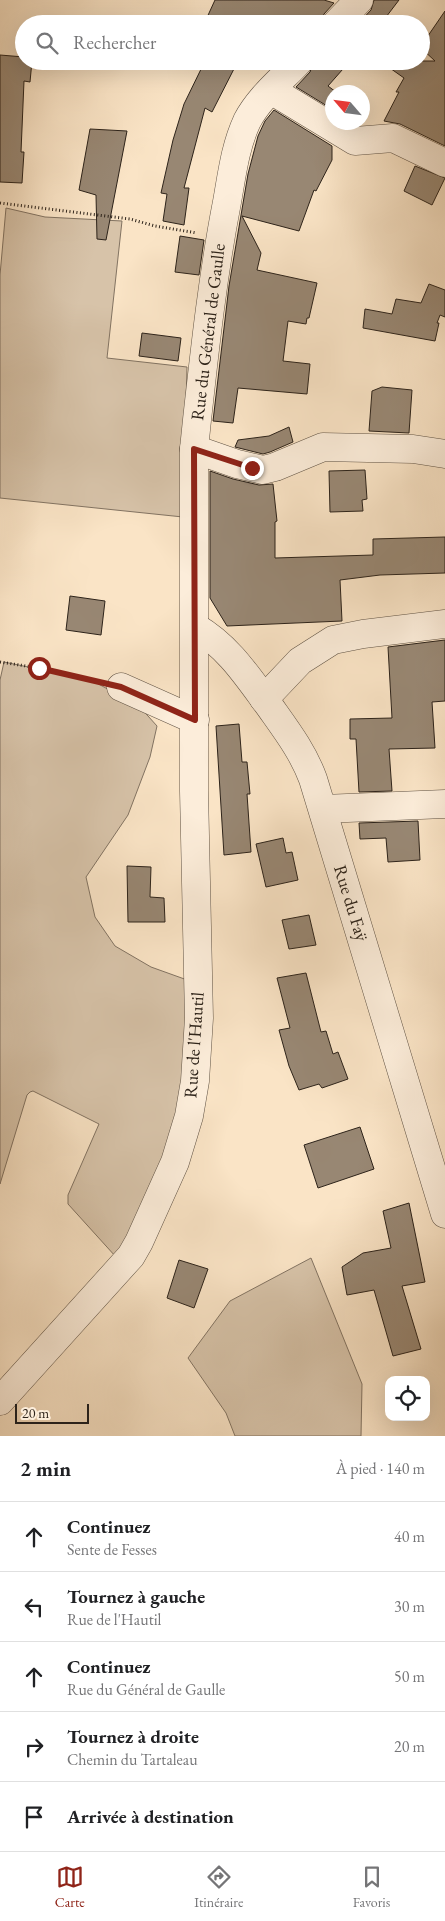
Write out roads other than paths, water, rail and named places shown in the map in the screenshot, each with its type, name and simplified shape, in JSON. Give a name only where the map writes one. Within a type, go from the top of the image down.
[{"type":"street","points":[[345,15],[359,0]]},
{"type":"street","name":"Rue du Général de Gaulle","points":[[195,627],[194,449],[220,237],[233,160],[248,120],[260,102],[290,70]]},
{"type":"street","points":[[271,90],[355,141],[393,138],[445,163]]},
{"type":"street","points":[[194,449],[237,464],[263,470],[323,447],[413,449],[445,454]]},
{"type":"street","points":[[264,699],[300,661],[333,640],[363,634],[445,624]]},
{"type":"street","name":"Rue du Faÿ","points":[[195,627],[212,637],[233,657],[306,758],[445,1214]]},
{"type":"street","name":"Rue de l'Hautil","points":[[0,1401],[131,1256],[169,1178],[189,1116],[195,1081],[199,1018],[194,791],[195,627]]},
{"type":"street","points":[[121,687],[195,720]]},
{"type":"street","points":[[322,809],[445,804]]}]
